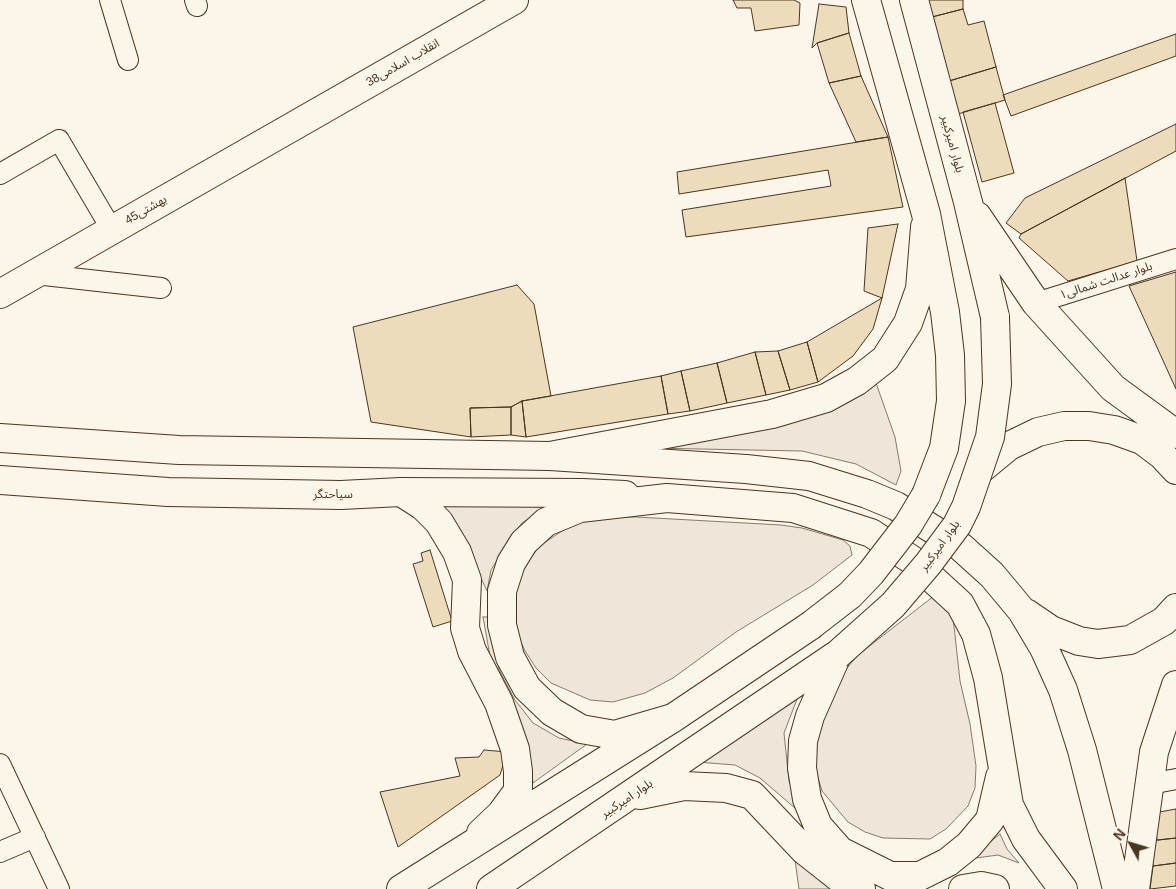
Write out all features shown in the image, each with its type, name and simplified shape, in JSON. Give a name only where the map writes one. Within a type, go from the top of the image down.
[{"type":"main road","name":"38انقلاب اسلامی","points":[[292,127],[514,0]]},
{"type":"main road","points":[[400,889],[673,718],[810,626],[850,595],[871,573],[908,525],[926,495],[944,448],[951,401],[950,355],[945,312],[926,214],[866,0]]},
{"type":"main road","name":"بلوار امیرکبیر","points":[[491,889],[629,798],[837,655],[880,618],[928,564],[963,513],[981,469],[990,436],[998,356],[995,317],[968,202],[914,0]]},
{"type":"main road","name":"بهشتی45","points":[[0,294],[292,127]]},
{"type":"main road","points":[[968,202],[1036,303],[1112,388],[1176,434]]},
{"type":"main road","points":[[550,456],[772,414],[826,398],[858,381],[885,358],[908,323],[920,289],[926,214]]},
{"type":"main road","points":[[981,469],[1009,446],[1038,432],[1064,426],[1089,426],[1114,430],[1142,440],[1162,455],[1176,470]]},
{"type":"main road","points":[[0,438],[179,450],[550,456],[746,469],[809,476],[867,494],[896,506],[961,547],[992,575],[1022,611],[1044,648],[1063,690],[1093,787],[1117,889]]},
{"type":"main road","name":"سیاحتگر","points":[[0,480],[168,492],[342,496],[401,492],[582,493],[667,498]]},
{"type":"main road","points":[[401,492],[423,506],[439,522],[457,552],[467,580],[465,628],[472,651],[499,703],[515,749],[518,791],[501,814],[467,846]]},
{"type":"main road","points":[[673,718],[615,736],[581,729],[552,712],[527,688],[510,656],[502,625],[502,592],[511,563],[524,542],[546,522],[580,508],[667,498],[793,508],[871,533],[912,560],[960,604],[976,634],[995,717],[1009,805],[1026,839],[1064,889]]},
{"type":"main road","points":[[1022,611],[1051,630],[1079,641],[1098,644],[1130,640],[1164,621],[1176,608]]},
{"type":"main road","points":[[837,655],[810,716],[803,741],[802,768],[807,799],[818,826],[840,851],[890,876],[920,876],[948,862],[969,845],[990,820],[1002,769]]},
{"type":"main road","points":[[1135,889],[1163,782],[1154,752],[1176,685]]},
{"type":"main road","points":[[629,798],[684,786],[726,788],[752,796],[804,850],[842,880],[861,889]]},
{"type":"main road","points":[[963,889],[981,886],[995,889]]},
{"type":"street","points":[[110,0],[128,60]]},
{"type":"street","points":[[0,174],[59,140],[112,230]]},
{"type":"street","name":"بلوار عدالت شمالی۱","points":[[1036,303],[1176,259]]},
{"type":"street","points":[[34,274],[161,288]]},
{"type":"street","points":[[0,764],[59,889]]},
{"type":"street","points":[[0,852],[35,837]]},
{"type":"shaded area","points":[[876,383],[895,437],[901,471],[896,485],[856,464],[802,451],[648,448]]},
{"type":"shaded area","points":[[552,503],[522,523],[511,537],[491,570],[487,591],[468,550],[440,505]]},
{"type":"shaded area","points":[[590,517],[636,517],[781,525],[802,528],[843,540],[850,546],[852,555],[813,585],[736,632],[673,678],[645,693],[613,702],[590,700],[551,683],[536,668],[525,651],[516,631],[514,585],[527,561],[541,545],[568,527]]},
{"type":"shaded area","points":[[934,596],[953,617],[960,681],[970,724],[976,766],[975,788],[968,806],[946,829],[930,839],[883,838],[865,832],[848,822],[822,791],[815,768],[814,745],[832,686],[858,655]]},
{"type":"shaded area","points":[[483,617],[492,617],[499,670],[515,700],[533,723],[559,738],[587,744],[533,783],[530,757],[522,731],[493,673]]},
{"type":"shaded area","points":[[799,694],[784,733],[789,781],[803,815],[760,778],[735,765],[697,762]]},
{"type":"shaded area","points":[[1000,834],[1007,849],[1019,863],[998,855],[969,859]]},
{"type":"shaded area","points":[[795,860],[835,889],[799,889]]},
{"type":"building","points":[[733,0],[794,0],[800,3],[799,25],[755,31],[751,8],[737,8]]},
{"type":"building","points":[[926,0],[963,0],[963,9],[932,17]]},
{"type":"building","points":[[819,4],[846,7],[849,33],[817,43],[812,48]]},
{"type":"building","points":[[963,9],[968,25],[984,21],[996,67],[949,81],[932,17]]},
{"type":"building","points":[[849,33],[861,76],[829,83],[817,43]]},
{"type":"building","points":[[1176,34],[1176,56],[1011,116],[1003,95]]},
{"type":"building","points":[[996,67],[1005,100],[958,114],[949,81]]},
{"type":"building","points":[[861,76],[888,137],[856,142],[829,83]]},
{"type":"building","points":[[995,103],[1014,173],[982,182],[963,112]]},
{"type":"building","points":[[1176,124],[1176,151],[1021,234],[1006,223],[1025,198]]},
{"type":"building","points":[[888,137],[903,207],[686,237],[682,210],[831,186],[828,170],[679,194],[677,172]]},
{"type":"building","points":[[1125,178],[1137,261],[1068,281],[1019,238],[1021,234]]},
{"type":"building","points":[[898,224],[882,298],[864,291],[868,228]]},
{"type":"building","points":[[1176,272],[1176,389],[1129,286]]},
{"type":"building","points":[[517,285],[534,304],[551,396],[522,401],[511,407],[470,408],[471,437],[371,422],[353,327]]},
{"type":"building","points":[[882,298],[873,329],[853,356],[818,382],[807,342]]},
{"type":"building","points":[[807,342],[818,382],[790,390],[778,351]]},
{"type":"building","points":[[778,351],[790,390],[766,395],[755,352]]},
{"type":"building","points":[[755,352],[766,395],[727,403],[717,363]]},
{"type":"building","points":[[717,363],[727,403],[690,411],[681,371]]},
{"type":"building","points":[[681,371],[690,411],[668,414],[661,376]]},
{"type":"building","points":[[661,376],[668,414],[526,437],[522,401]]},
{"type":"building","points":[[522,401],[526,437],[511,435],[511,407]]},
{"type":"building","points":[[511,407],[511,435],[471,437],[470,408]]},
{"type":"building","points":[[430,550],[452,621],[433,627],[413,564],[423,561],[421,553]]},
{"type":"building","points":[[484,750],[507,752],[500,775],[398,847],[380,792],[460,776],[455,758],[479,757]]},
{"type":"building","points":[[1176,809],[1176,838],[1157,840],[1154,813]]},
{"type":"building","points":[[1176,838],[1176,863],[1153,866],[1150,841]]},
{"type":"building","points":[[1176,863],[1176,886],[1150,889],[1153,866]]}]
